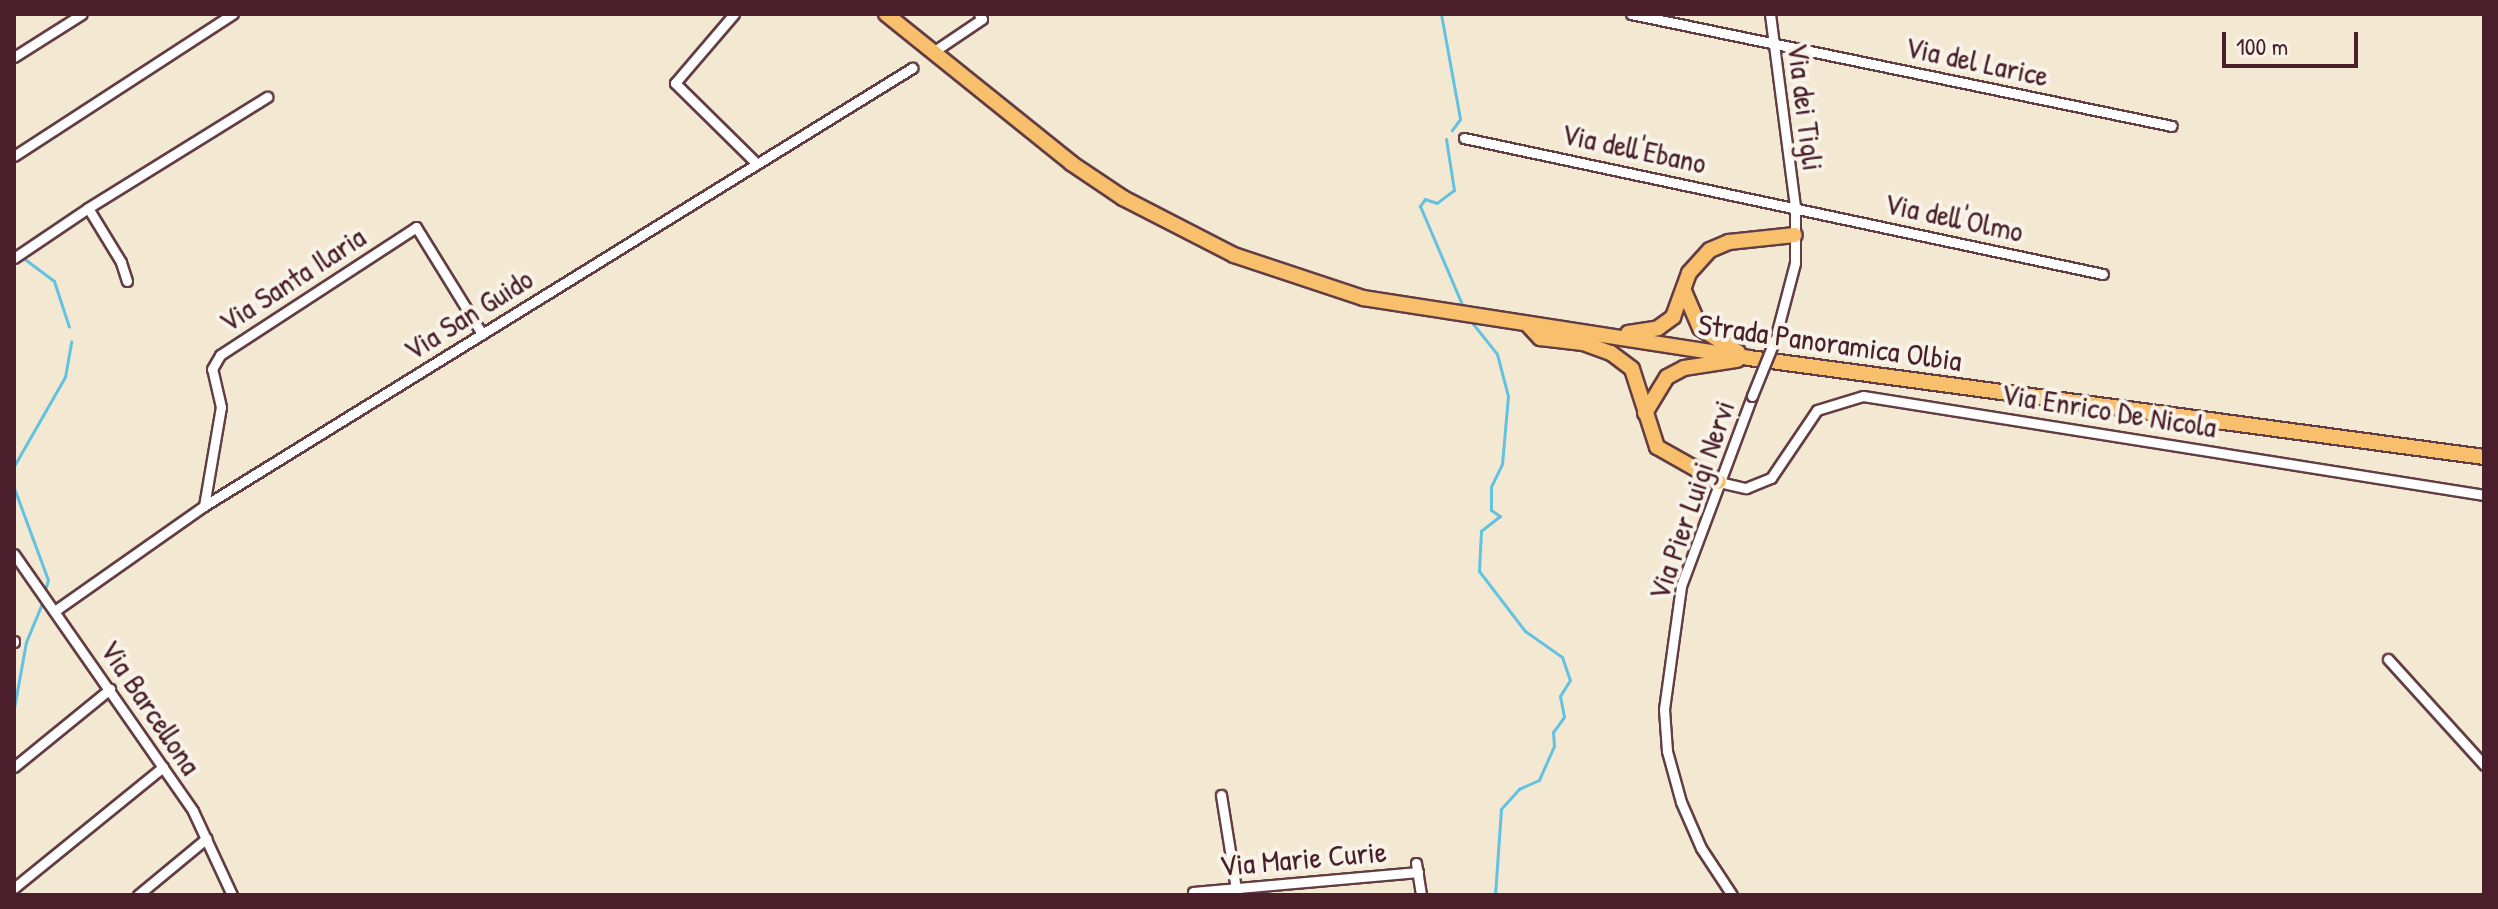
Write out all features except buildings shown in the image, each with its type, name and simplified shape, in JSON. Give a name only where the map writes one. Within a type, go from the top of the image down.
[{"type":"highway","points":[[886,14],[933,52]]},
{"type":"highway","name":"Strada Panoramica Olbia","points":[[933,52],[1071,163],[1136,205],[1261,265],[1363,298],[1749,358],[2484,457]]},
{"type":"highway","points":[[1549,328],[1571,323],[1637,334],[1673,317],[1689,273],[1710,250],[1729,242],[1795,235]]},
{"type":"highway","points":[[1684,291],[1700,328],[1749,358]]},
{"type":"highway","points":[[1525,325],[1540,338],[1583,343],[1611,353],[1632,369],[1649,432],[1667,456],[1719,482]]},
{"type":"highway","points":[[1645,413],[1656,390],[1684,368],[1749,358]]},
{"type":"street","points":[[14,57],[82,14]]},
{"type":"street","points":[[14,156],[233,14]]},
{"type":"street","points":[[734,14],[675,83],[757,164]]},
{"type":"street","name":"Via del Larice","points":[[1631,14],[1773,40],[2172,126]]},
{"type":"street","name":"Via dei Tigli","points":[[1770,14],[1795,207]]},
{"type":"street","points":[[933,52],[980,17]]},
{"type":"street","name":"Via San Guido","points":[[54,607],[204,506],[912,68]]},
{"type":"street","points":[[15,258],[88,208],[267,97]]},
{"type":"street","name":"Via dell'Ebano","points":[[1464,138],[1795,207]]},
{"type":"street","name":"Via Pier Luigi Nervi","points":[[1732,895],[1701,848],[1681,802],[1667,751],[1664,709],[1681,586],[1790,294],[1795,207]]},
{"type":"street","name":"Via dell'Olmo","points":[[1795,207],[2103,274]]},
{"type":"street","points":[[88,208],[121,262],[127,281]]},
{"type":"street","name":"Via Santa Ilaria","points":[[204,506],[221,407],[212,369],[220,355],[416,227],[482,334]]},
{"type":"street","name":"Via Enrico De Nicola","points":[[1719,482],[1746,488],[1771,478],[1817,410],[1863,396],[2484,495]]},
{"type":"street","name":"Via Barcellona","points":[[14,554],[163,767],[207,838],[232,895]]},
{"type":"street","points":[[2388,659],[2484,765]]},
{"type":"street","points":[[14,767],[110,689]]},
{"type":"street","points":[[14,888],[163,767]]},
{"type":"street","points":[[1221,795],[1236,891]]},
{"type":"street","points":[[138,895],[207,838]]},
{"type":"street","name":"Via Marie Curie","points":[[1193,892],[1236,891],[1417,868],[1421,895]]},
{"type":"waterway","points":[[1441,14],[1460,119],[1452,130]]},
{"type":"waterway","points":[[1446,139],[1454,190],[1437,203],[1425,199],[1420,206],[1463,307]]},
{"type":"waterway","points":[[14,251],[54,281],[69,327]]},
{"type":"waterway","points":[[1470,320],[1497,354],[1508,396],[1502,464],[1491,487],[1491,510],[1500,516],[1481,531],[1479,571],[1525,631],[1562,657],[1570,680],[1560,696],[1564,717],[1553,732],[1554,746],[1539,780],[1519,789],[1501,809],[1495,895]]},
{"type":"waterway","points":[[14,466],[65,377],[71,342]]},
{"type":"waterway","points":[[14,488],[48,580],[44,593]]},
{"type":"waterway","points":[[14,708],[26,642],[43,601]]}]
